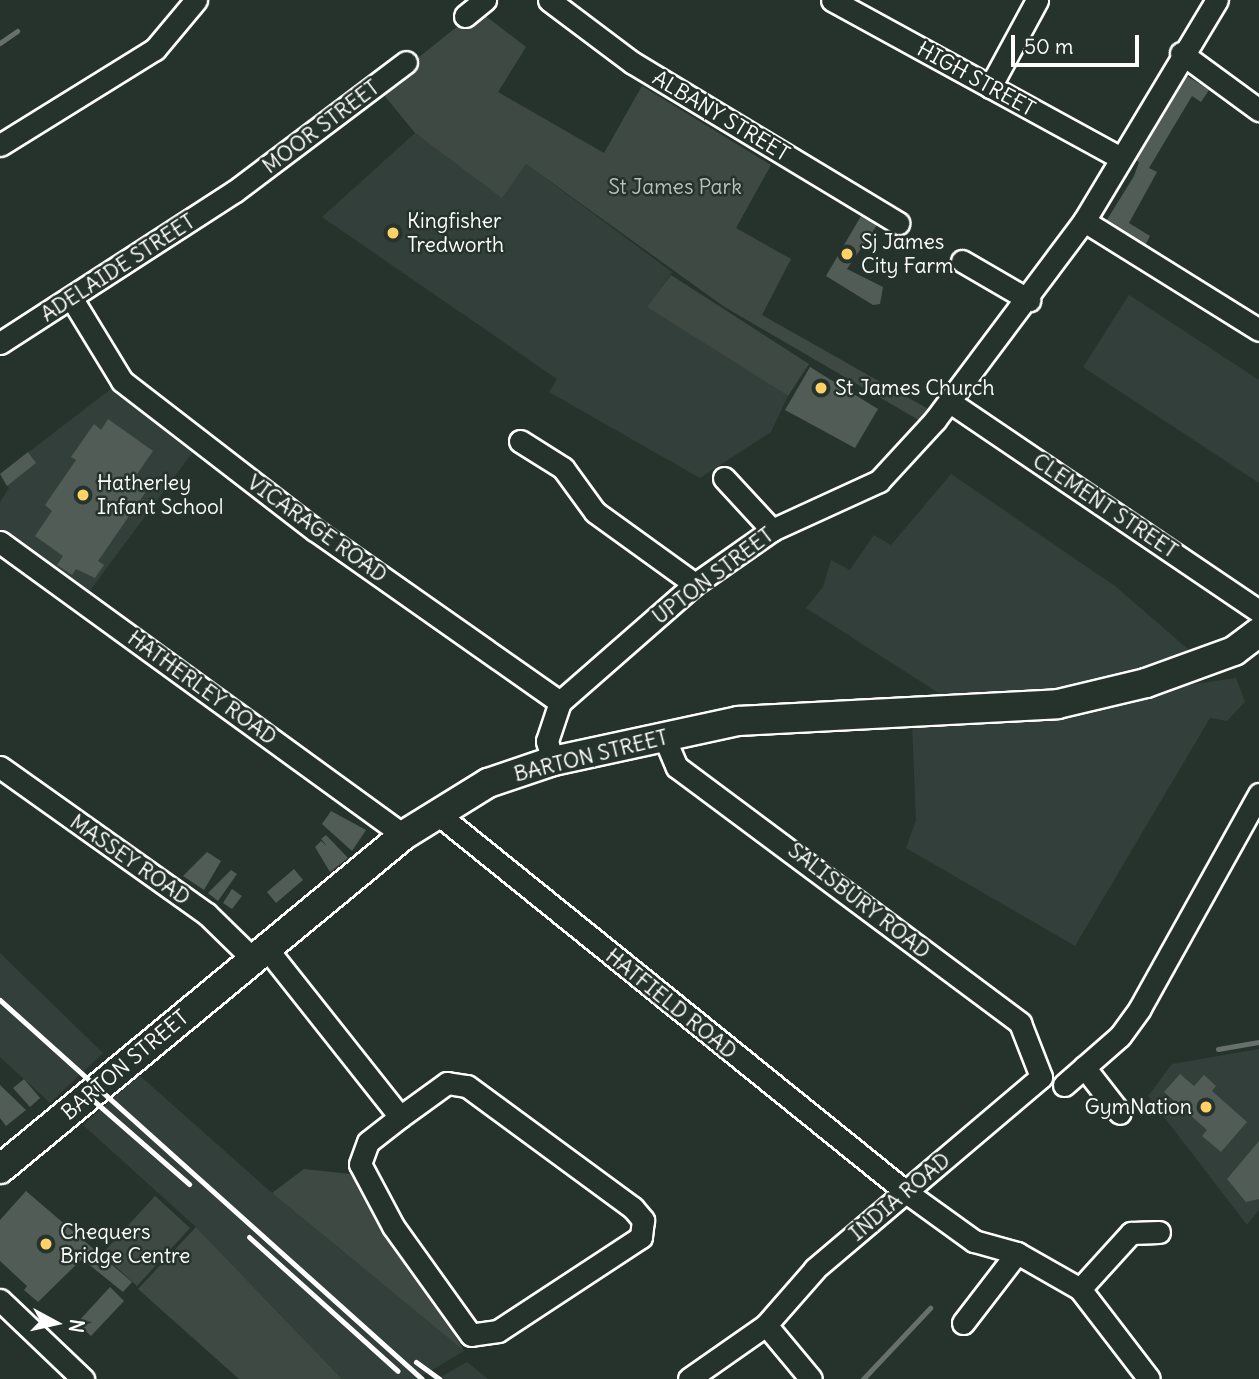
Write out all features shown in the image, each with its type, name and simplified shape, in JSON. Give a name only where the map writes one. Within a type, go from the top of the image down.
[{"type":"main road","name":"BARTON STREET","points":[[0,1169],[404,835],[488,783],[553,761],[738,721],[1058,704],[1146,683],[1234,651],[1259,632]]},
{"type":"street","points":[[0,145],[155,49],[196,0]]},
{"type":"street","points":[[465,16],[485,0]]},
{"type":"street","name":"ALBANY STREET","points":[[549,0],[633,63],[898,223]]},
{"type":"street","name":"HIGH STREET","points":[[832,0],[1119,157]]},
{"type":"street","points":[[990,87],[1037,0]]},
{"type":"street","name":"UPTON STREET","points":[[560,702],[695,584],[772,530],[878,481],[950,402],[1029,300],[1084,221],[1181,53],[1217,0]]},
{"type":"street","points":[[1181,53],[1259,110]]},
{"type":"street","name":"MOOR STREET","points":[[235,191],[406,62]]},
{"type":"street","name":"ADELAIDE STREET","points":[[0,343],[72,299],[235,191]]},
{"type":"street","points":[[1084,221],[1259,330]]},
{"type":"street","points":[[962,261],[1029,300]]},
{"type":"street","name":"VICARAGE ROAD","points":[[72,299],[122,381],[315,530],[560,702]]},
{"type":"street","name":"CLEMENT STREET","points":[[950,402],[1259,611]]},
{"type":"street","points":[[520,441],[563,468],[595,512],[695,584]]},
{"type":"street","points":[[724,478],[772,530]]},
{"type":"street","name":"HATHERLEY ROAD","points":[[0,542],[404,835]]},
{"type":"street","points":[[553,761],[547,741],[560,702]]},
{"type":"street","name":"SALISBURY ROAD","points":[[664,737],[677,767],[1020,1023],[1041,1077]]},
{"type":"street","name":"MASSEY ROAD","points":[[0,767],[207,914],[260,955],[400,1117]]},
{"type":"street","points":[[1064,1085],[1084,1068],[1140,1008],[1259,794]]},
{"type":"street","name":"HATFIELD ROAD","points":[[438,814],[906,1192],[974,1241],[1017,1253],[1080,1289]]},
{"type":"street","points":[[1084,1068],[1120,1113]]},
{"type":"street","name":"INDIA ROAD","points":[[689,1379],[766,1325],[815,1269],[1041,1077]]},
{"type":"street","points":[[447,1083],[467,1086],[634,1208],[643,1220],[642,1237],[498,1331],[471,1335],[393,1226],[360,1164],[368,1142],[400,1117],[447,1083]]},
{"type":"street","points":[[1143,1377],[1080,1289],[1131,1233],[1159,1232]]},
{"type":"street","points":[[963,1323],[1017,1253]]},
{"type":"street","points":[[0,1300],[83,1379]]},
{"type":"street","points":[[766,1325],[811,1379]]},
{"type":"shaded area","points":[[415,133],[502,197],[526,164],[672,272],[648,307],[788,396],[771,432],[700,478],[549,392],[557,379],[322,217]]},
{"type":"shaded area","points":[[1129,295],[1259,380],[1259,483],[1083,367]]},
{"type":"shaded area","name":"Hatherley Infant School","points":[[111,389],[192,453],[89,592],[0,531],[0,502],[9,488],[0,474]]},
{"type":"shaded area","points":[[951,474],[1115,586],[1197,657],[1077,687],[948,699],[806,608],[823,587],[831,560],[850,570],[874,535],[891,545]]},
{"type":"shaded area","points":[[1236,678],[1245,702],[1227,721],[1210,718],[1075,946],[906,848],[916,820],[912,724]]},
{"type":"shaded area","points":[[0,953],[103,1053],[50,1103],[0,1057]]},
{"type":"shaded area","points":[[1259,1049],[1259,1210],[1247,1225],[1148,1096],[1172,1064]]},
{"type":"shaded area","points":[[139,1075],[272,1193],[464,1351],[417,1379],[342,1379],[196,1227],[83,1125]]},
{"type":"shaded area","points":[[467,1362],[488,1379],[437,1379]]},
{"type":"green space","name":"St James Park","points":[[478,10],[526,47],[498,92],[604,153],[642,86],[771,165],[736,228],[791,259],[762,315],[930,410],[922,422],[723,306],[526,164],[502,198],[415,133],[379,89]]},
{"type":"green space","points":[[671,275],[809,364],[788,396],[647,307]]},
{"type":"green space","points":[[304,1169],[360,1175],[464,1351],[272,1193]]},
{"type":"green space","points":[[155,1196],[190,1228],[137,1286],[102,1254]]},
{"type":"green space","points":[[196,1227],[342,1379],[239,1379],[138,1289]]},
{"type":"building","points":[[1184,74],[1209,90],[1201,102],[1192,96],[1149,168],[1157,172],[1129,223],[1150,236],[1144,247],[1105,223],[1134,176],[1139,162],[1133,159]]},
{"type":"building","name":"Sj James City Farm","points":[[861,216],[877,225],[847,269],[883,287],[880,304],[873,305],[826,276]]},
{"type":"building","name":"St James Church","points":[[810,367],[878,409],[855,448],[785,410]]},
{"type":"building","points":[[108,419],[153,451],[135,477],[145,493],[98,561],[104,565],[95,578],[76,569],[72,575],[57,565],[63,556],[35,536],[52,511],[45,505],[76,460],[71,457],[94,424],[101,430]]},
{"type":"building","points":[[28,452],[36,463],[7,486],[0,474]]},
{"type":"building","points":[[331,811],[366,830],[352,851],[322,824]]},
{"type":"building","points":[[326,835],[348,858],[330,872],[315,847],[321,841],[327,846],[321,839]]},
{"type":"building","points":[[207,852],[221,861],[204,890],[183,876]]},
{"type":"building","points":[[294,869],[303,880],[276,903],[267,892]]},
{"type":"building","points":[[231,870],[237,874],[218,901],[208,893]]},
{"type":"building","points":[[232,889],[242,896],[232,909],[223,903]]},
{"type":"building","name":"GymNation","points":[[1180,1074],[1194,1086],[1204,1075],[1216,1086],[1212,1091],[1247,1122],[1221,1152],[1202,1136],[1207,1130],[1164,1092]]},
{"type":"building","points":[[24,1079],[40,1098],[30,1107],[13,1088]]},
{"type":"building","points":[[0,1085],[26,1110],[6,1126],[0,1118]]},
{"type":"building","points":[[1259,1141],[1259,1199],[1246,1202],[1227,1179]]},
{"type":"building","name":"Chequers Bridge Centre","points":[[26,1191],[132,1282],[123,1292],[82,1259],[38,1302],[24,1290],[27,1286],[0,1261],[0,1220]]},
{"type":"building","points":[[110,1287],[124,1301],[91,1336],[77,1323]]},
{"type":"waterway","points":[[0,43],[17,31]]},
{"type":"waterway","points":[[1218,1049],[1259,1042]]},
{"type":"waterway","points":[[863,1379],[930,1308]]},
{"type":"railway","points":[[0,1000],[422,1379]]},
{"type":"railway","points":[[86,1094],[189,1184]]},
{"type":"railway","points":[[249,1237],[398,1371]]},
{"type":"railway","points":[[416,1362],[439,1379]]},
{"type":"place","name":"Kingfisher Tredworth","points":[[393,233]]},
{"type":"place","name":"Sj James City Farm","points":[[847,254]]},
{"type":"place","name":"St James Church","points":[[821,388]]},
{"type":"place","name":"Hatherley Infant School","points":[[83,495]]},
{"type":"place","name":"GymNation","points":[[1206,1107]]},
{"type":"place","name":"Chequers Bridge Centre","points":[[46,1244]]}]
